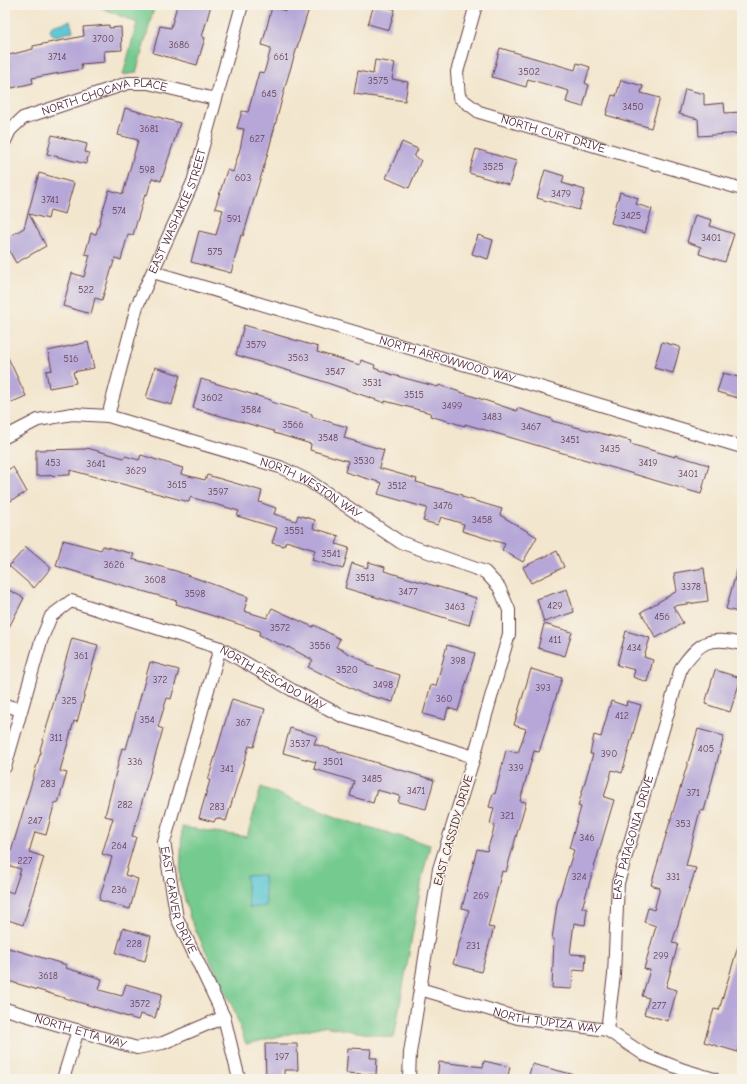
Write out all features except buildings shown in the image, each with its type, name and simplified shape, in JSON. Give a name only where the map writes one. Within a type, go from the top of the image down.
[{"type":"street","name":"EAST WASHAKIE STREET","points":[[108,416],[137,306],[193,182],[242,5]]},
{"type":"street","name":"NORTH CURT DRIVE","points":[[476,5],[457,72],[459,97],[479,112],[742,189]]},
{"type":"street","name":"NORTH CHOCAYA PLACE","points":[[5,141],[10,130],[23,118],[128,83],[148,83],[216,99]]},
{"type":"street","name":"NORTH ARROWWOOD WAY","points":[[152,272],[742,447]]},
{"type":"street","name":"NORTH WESTON WAY","points":[[5,437],[38,420],[72,414],[108,416],[280,466],[309,481],[400,542],[485,572],[499,587]]},
{"type":"street","name":"EAST CASSIDY DRIVE","points":[[409,1079],[410,1053],[439,869],[474,757],[509,634],[509,610],[499,587]]},
{"type":"street","name":"NORTH PESCADO WAY","points":[[21,710],[41,641],[51,616],[71,601],[220,648],[292,690],[342,716],[474,757]]},
{"type":"street","name":"EAST PATAGONIA DRIVE","points":[[607,1030],[614,975],[618,883],[681,668],[691,654],[705,643],[723,640],[742,644]]},
{"type":"street","name":"EAST CARVER DRIVE","points":[[220,648],[164,842],[177,918],[224,1017],[240,1079]]},
{"type":"street","points":[[5,705],[21,710],[5,767]]},
{"type":"street","name":"NORTH TUPIZA WAY","points":[[420,989],[518,1018],[607,1030],[645,1055],[684,1070],[714,1079]]},
{"type":"street","name":"NORTH ETTA WAY","points":[[5,1009],[136,1048],[163,1043],[224,1017]]},
{"type":"street","points":[[63,1079],[78,1030]]},
{"type":"green space","points":[[95,5],[155,5],[136,73],[123,75],[137,23]]},
{"type":"green space","points":[[261,787],[341,819],[430,845],[423,874],[394,1038],[323,1026],[246,1044],[234,1010],[190,918],[180,881],[182,827],[247,837]]},
{"type":"water","points":[[70,21],[73,31],[56,36],[52,34],[50,30],[52,26]]},
{"type":"water","points":[[264,875],[266,906],[249,908],[246,876]]}]
